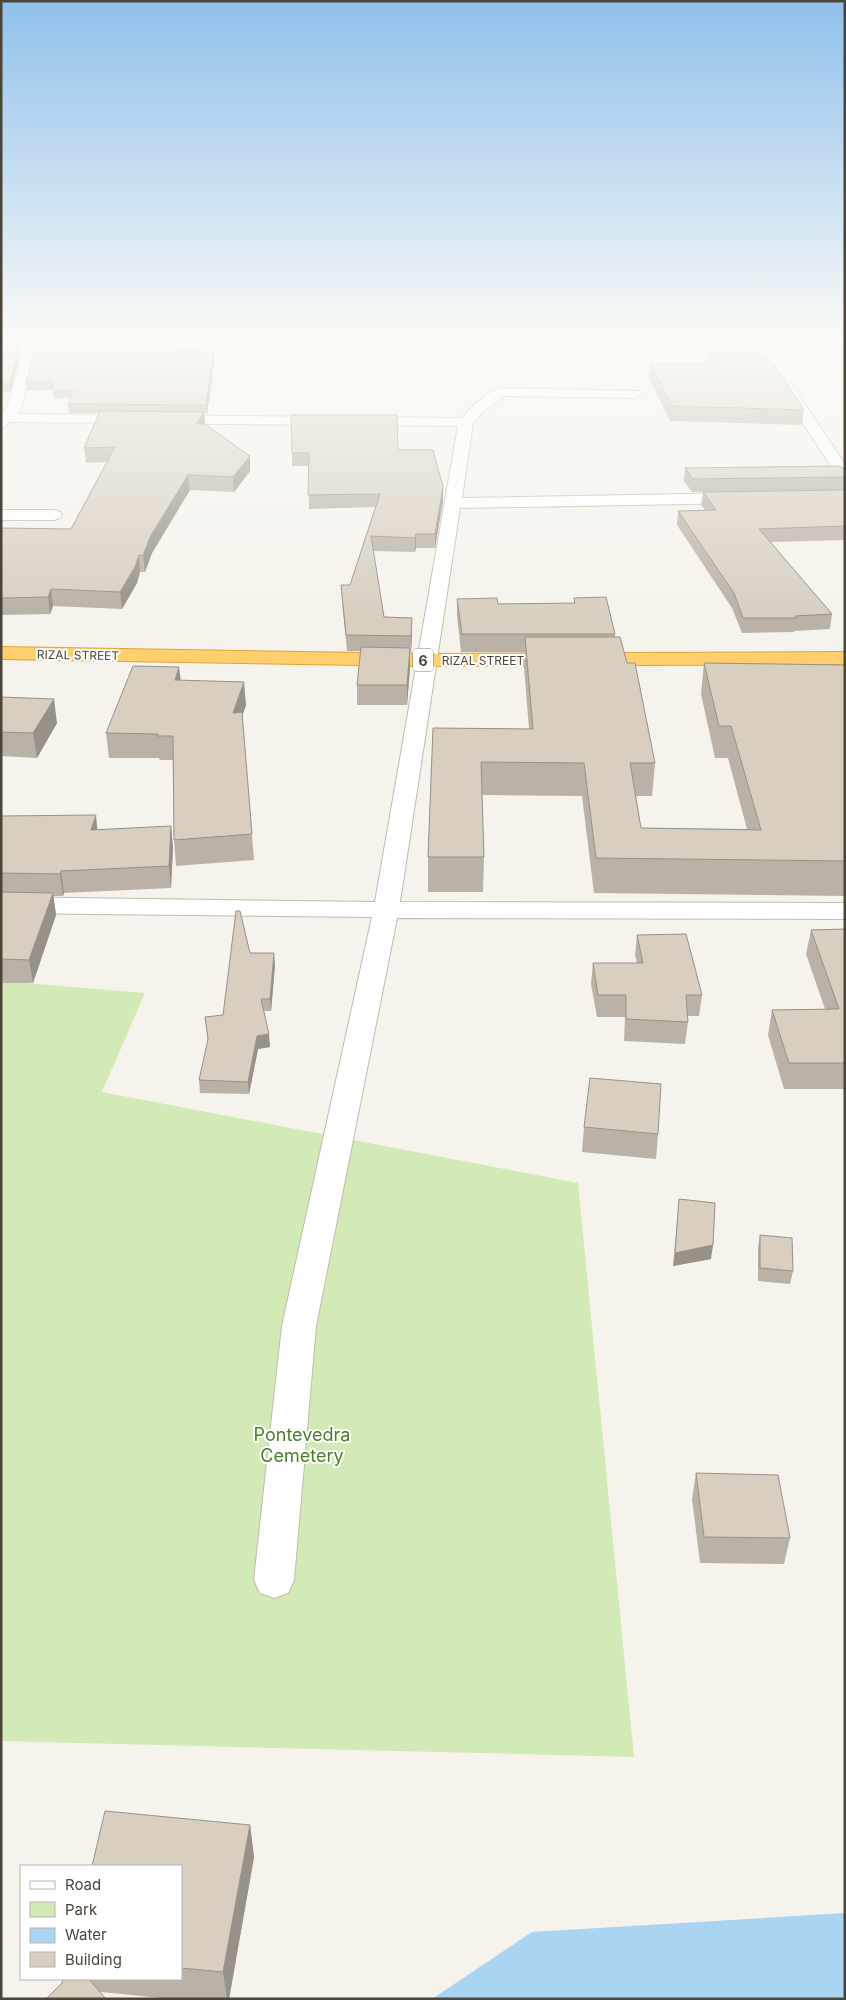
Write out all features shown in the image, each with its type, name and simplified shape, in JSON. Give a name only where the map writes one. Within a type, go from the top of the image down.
[{"type":"highway","name":"RIZAL STREET","points":[[1,653],[426,660],[845,658]]},
{"type":"street","points":[[274,1580],[299,1326],[386,910],[465,429]]},
{"type":"street","points":[[815,429],[845,476]]},
{"type":"street","points":[[454,503],[757,498]]},
{"type":"street","points":[[1,515],[54,515]]},
{"type":"street","points":[[1,905],[386,910],[845,911]]},
{"type":"green space","name":"Pontevedra Cemetery","points":[[1,981],[145,993],[102,1092],[578,1183],[634,1757],[1,1741]]},
{"type":"water","points":[[845,1913],[845,1999],[432,1999],[532,1932]]},
{"type":"building","points":[[92,429],[213,429],[250,456],[233,477],[188,475],[150,537],[143,556],[139,555],[135,567],[120,592],[51,589],[48,597],[1,598],[1,528],[71,529],[115,447],[84,448]]},
{"type":"building","points":[[291,429],[397,429],[398,450],[433,450],[443,487],[435,534],[416,534],[415,538],[371,536],[384,617],[412,618],[411,636],[346,635],[341,585],[350,585],[380,494],[308,495],[309,453],[292,453]]},
{"type":"building","points":[[839,466],[845,469],[845,477],[693,479],[685,468]]},
{"type":"building","points":[[845,490],[845,526],[759,529],[832,614],[795,616],[796,618],[743,618],[734,593],[678,511],[716,510],[703,492]]},
{"type":"building","points":[[606,597],[615,634],[462,634],[457,599],[497,598],[498,604],[575,603],[574,598]]},
{"type":"building","points":[[525,637],[620,637],[627,663],[635,663],[655,763],[630,763],[641,828],[761,830],[731,726],[719,726],[704,663],[845,665],[845,861],[596,858],[584,763],[481,762],[484,857],[428,857],[433,728],[533,729]]},
{"type":"building","points":[[361,647],[410,648],[407,685],[357,685]]},
{"type":"building","points":[[133,666],[179,667],[175,680],[244,682],[233,713],[242,712],[252,834],[174,840],[173,736],[106,733]]},
{"type":"building","points":[[1,697],[54,699],[33,733],[1,732]]},
{"type":"building","points":[[96,815],[91,830],[171,826],[169,866],[61,871],[60,874],[1,873],[1,816]]},
{"type":"building","points":[[1,892],[53,893],[29,960],[1,959]]},
{"type":"building","points":[[236,911],[240,911],[250,953],[274,953],[270,999],[261,999],[269,1034],[257,1036],[248,1082],[199,1080],[208,1039],[205,1017],[223,1015]]},
{"type":"building","points":[[845,929],[845,1063],[789,1063],[772,1010],[839,1009],[811,930]]},
{"type":"building","points":[[686,934],[702,995],[686,995],[688,1022],[626,1019],[626,995],[598,995],[593,963],[643,963],[637,935]]},
{"type":"building","points":[[590,1078],[661,1084],[658,1134],[584,1127]]},
{"type":"building","points":[[679,1199],[715,1203],[713,1245],[675,1253]]},
{"type":"building","points":[[760,1235],[792,1238],[793,1271],[760,1268]]},
{"type":"building","points":[[696,1473],[778,1475],[790,1538],[704,1537]]},
{"type":"building","points":[[105,1811],[250,1825],[223,1972],[182,1968],[182,1865],[92,1865]]},
{"type":"building","points":[[63,1980],[90,1980],[106,1999],[46,1999]]}]
